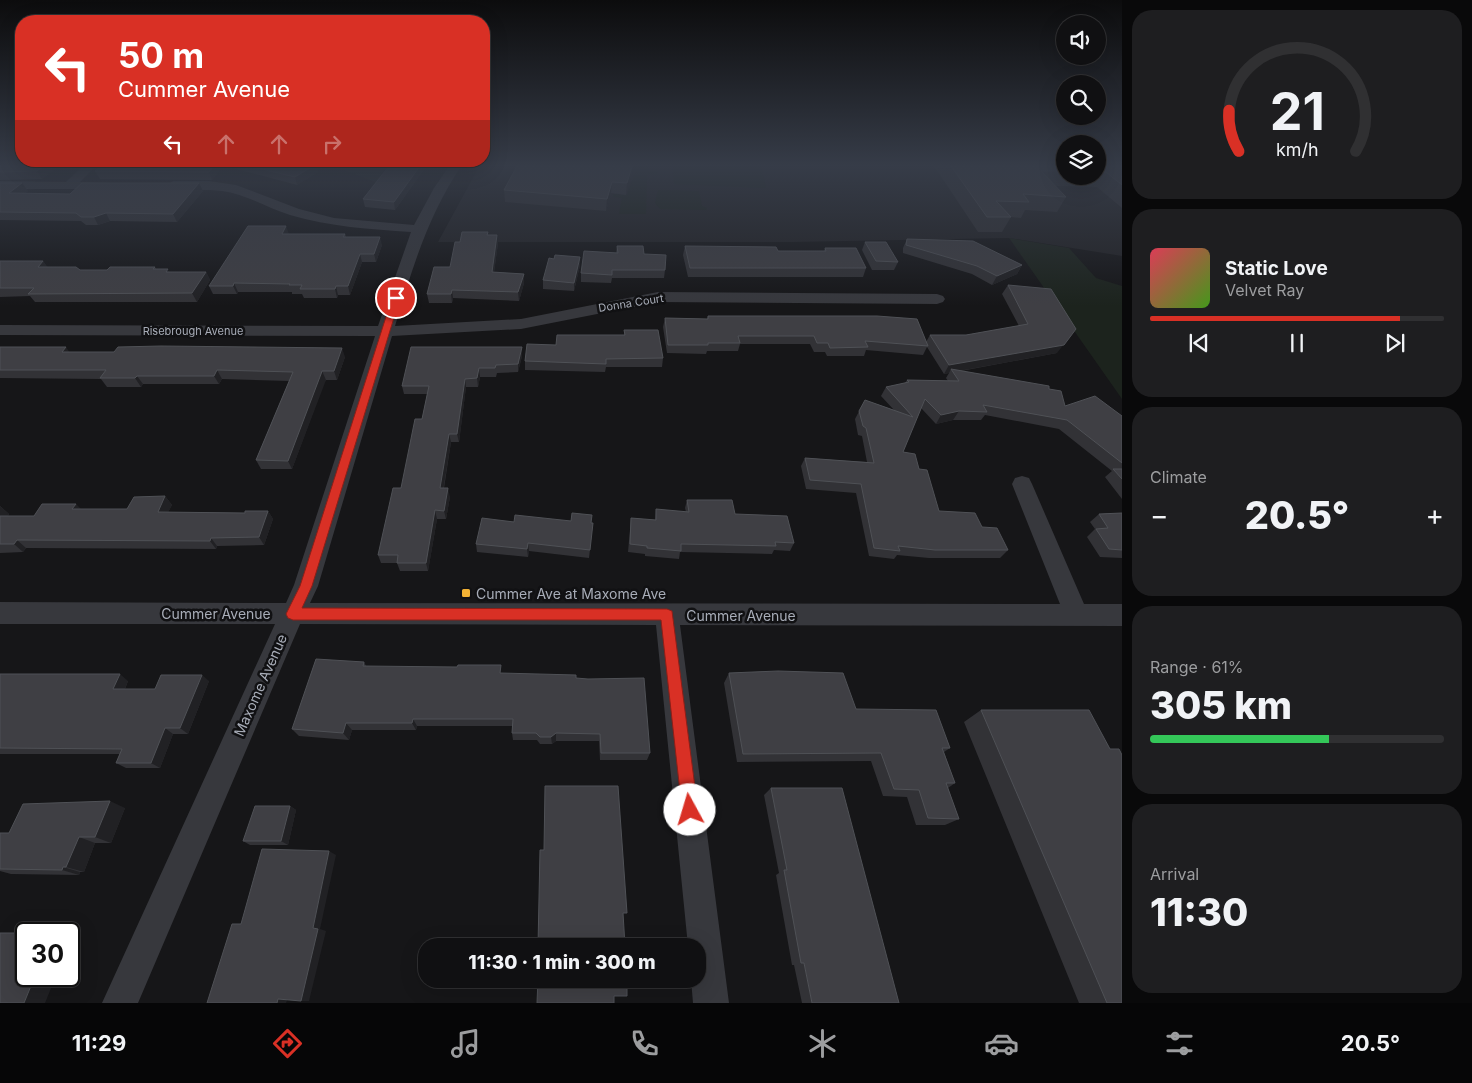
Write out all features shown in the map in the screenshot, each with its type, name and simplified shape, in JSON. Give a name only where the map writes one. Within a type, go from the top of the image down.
[{"type":"street","points":[[294,212],[334,222],[419,229]]},
{"type":"street","name":"Maxome Avenue","points":[[120,1003],[306,586],[419,229],[428,212]]},
{"type":"street","name":"Donna Court","points":[[386,332],[520,324],[658,297],[938,298]]},
{"type":"street","name":"Risebrough Avenue","points":[[0,330],[386,332]]},
{"type":"street","points":[[1022,484],[1077,616]]},
{"type":"street","name":"Cummer Avenue","points":[[0,613],[1122,616]]},
{"type":"street","points":[[667,615],[711,1003]]},
{"type":"shaded area","points":[[454,212],[1122,212],[1122,256],[1009,238],[794,242],[438,242]]},
{"type":"shaded area","points":[[619,212],[646,212],[646,214],[619,214]]},
{"type":"shaded area","points":[[1009,238],[1069,248],[1096,278],[1122,286],[1122,399]]},
{"type":"building","points":[[0,212],[175,212],[173,214],[106,213],[94,217],[81,217],[76,213]]},
{"type":"building","points":[[983,212],[1006,212],[1011,217],[987,217]]},
{"type":"building","points":[[248,226],[286,226],[282,234],[345,234],[343,237],[380,237],[374,254],[360,254],[348,286],[336,286],[335,289],[300,289],[302,285],[234,283],[233,286],[209,286]]},
{"type":"building","points":[[462,232],[488,232],[487,235],[497,235],[492,272],[524,274],[518,292],[452,290],[451,294],[427,294],[434,267],[450,267],[455,242],[460,242]]},
{"type":"building","points":[[907,239],[973,241],[1022,265],[997,276],[977,266],[906,245]]},
{"type":"building","points":[[865,242],[886,242],[898,262],[876,261]]},
{"type":"building","points":[[617,246],[643,246],[644,254],[666,255],[665,270],[612,270],[612,275],[581,273],[584,251],[618,253]]},
{"type":"building","points":[[685,246],[776,247],[778,251],[826,251],[825,248],[856,248],[866,268],[690,268]]},
{"type":"building","points":[[555,255],[580,257],[574,283],[543,280],[549,258],[554,259]]},
{"type":"building","points":[[0,261],[43,261],[38,267],[76,267],[80,270],[107,270],[110,267],[155,267],[153,269],[168,269],[166,272],[206,272],[192,293],[28,294],[34,288],[0,288]]},
{"type":"building","points":[[1008,285],[1051,289],[1076,329],[1064,345],[949,365],[930,335],[966,335],[1028,324]]},
{"type":"building","points":[[708,316],[877,316],[917,319],[928,346],[865,341],[868,347],[830,348],[828,343],[817,343],[814,336],[738,336],[740,343],[668,345],[665,318],[708,319]]},
{"type":"building","points":[[624,330],[658,330],[663,358],[606,359],[606,364],[525,361],[527,344],[556,345],[557,335],[625,335]]},
{"type":"building","points":[[0,347],[66,347],[62,352],[114,352],[118,347],[342,348],[334,371],[322,371],[288,461],[256,460],[293,372],[217,370],[214,376],[100,378],[106,370],[0,370]]},
{"type":"building","points":[[411,347],[522,347],[518,364],[496,365],[495,368],[479,368],[477,378],[465,379],[457,434],[449,434],[440,488],[448,488],[444,511],[435,510],[426,563],[397,563],[398,555],[378,555],[393,488],[401,488],[415,419],[422,419],[429,386],[402,386]]},
{"type":"building","points":[[951,369],[1049,386],[1049,389],[1061,391],[1065,406],[1095,396],[1122,416],[1122,463],[1067,420],[983,405],[987,412],[959,411],[941,415],[925,399],[903,452],[915,454],[919,469],[927,470],[939,511],[975,513],[982,527],[997,528],[1008,550],[935,550],[898,546],[900,551],[874,548],[861,484],[810,480],[805,458],[874,463],[866,428],[863,426],[859,411],[865,400],[913,417],[886,387],[909,382],[907,380],[959,381]]},
{"type":"building","points":[[1113,469],[1122,469],[1122,479]]},
{"type":"building","points":[[165,496],[158,512],[245,513],[245,511],[268,511],[259,537],[211,538],[210,541],[17,540],[14,544],[0,544],[0,516],[34,516],[42,504],[76,504],[72,509],[127,509],[134,497]]},
{"type":"building","points":[[687,500],[732,500],[735,514],[787,516],[794,543],[775,542],[776,546],[681,544],[681,551],[647,548],[647,546],[630,544],[631,518],[656,520],[656,509],[689,512]]},
{"type":"building","points":[[572,513],[592,515],[590,550],[528,543],[527,549],[476,544],[482,518],[514,522],[515,515],[571,521]]},
{"type":"building","points":[[1122,513],[1122,550],[1109,549],[1096,529],[1108,528],[1099,514]]},
{"type":"building","points":[[316,659],[364,662],[363,666],[457,667],[458,665],[501,665],[500,673],[576,675],[576,678],[588,679],[644,678],[650,753],[601,753],[600,734],[556,733],[551,737],[540,737],[536,733],[512,733],[513,719],[413,719],[412,723],[346,723],[343,733],[292,729]]},
{"type":"building","points":[[778,671],[843,673],[856,709],[936,710],[950,748],[942,748],[955,783],[946,783],[959,819],[928,818],[919,790],[894,789],[881,753],[743,754],[729,673]]},
{"type":"building","points":[[0,674],[120,674],[113,689],[155,689],[161,675],[202,675],[180,728],[165,728],[151,763],[116,763],[122,749],[0,748]]},
{"type":"building","points":[[981,710],[1089,710],[1110,749],[1119,749],[1122,755],[1122,1003],[1107,1003]]},
{"type":"building","points":[[545,786],[618,786],[627,913],[623,913],[625,938],[538,938],[540,850],[544,850]]},
{"type":"building","points":[[771,788],[842,788],[899,1003],[812,1003],[804,963],[801,963],[784,870],[787,870]]},
{"type":"building","points":[[110,801],[95,837],[79,837],[66,867],[63,867],[62,870],[0,869],[0,833],[9,833],[23,804]]},
{"type":"building","points":[[255,806],[290,806],[281,841],[243,841]]},
{"type":"building","points":[[262,849],[329,851],[313,928],[318,929],[301,1001],[278,999],[277,1003],[207,1003],[232,924],[241,924]]},
{"type":"building","points":[[0,933],[15,933],[15,987],[31,987],[24,1003],[0,1003]]},
{"type":"building","points":[[538,988],[627,988],[627,996],[614,996],[614,1003],[537,1003]]},
{"type":"place","name":"Cummer Ave at Maxome Ave","points":[[466,593]]},
{"type":"route","points":[[396,298],[306,586],[293,614],[667,615],[690,810]]}]
